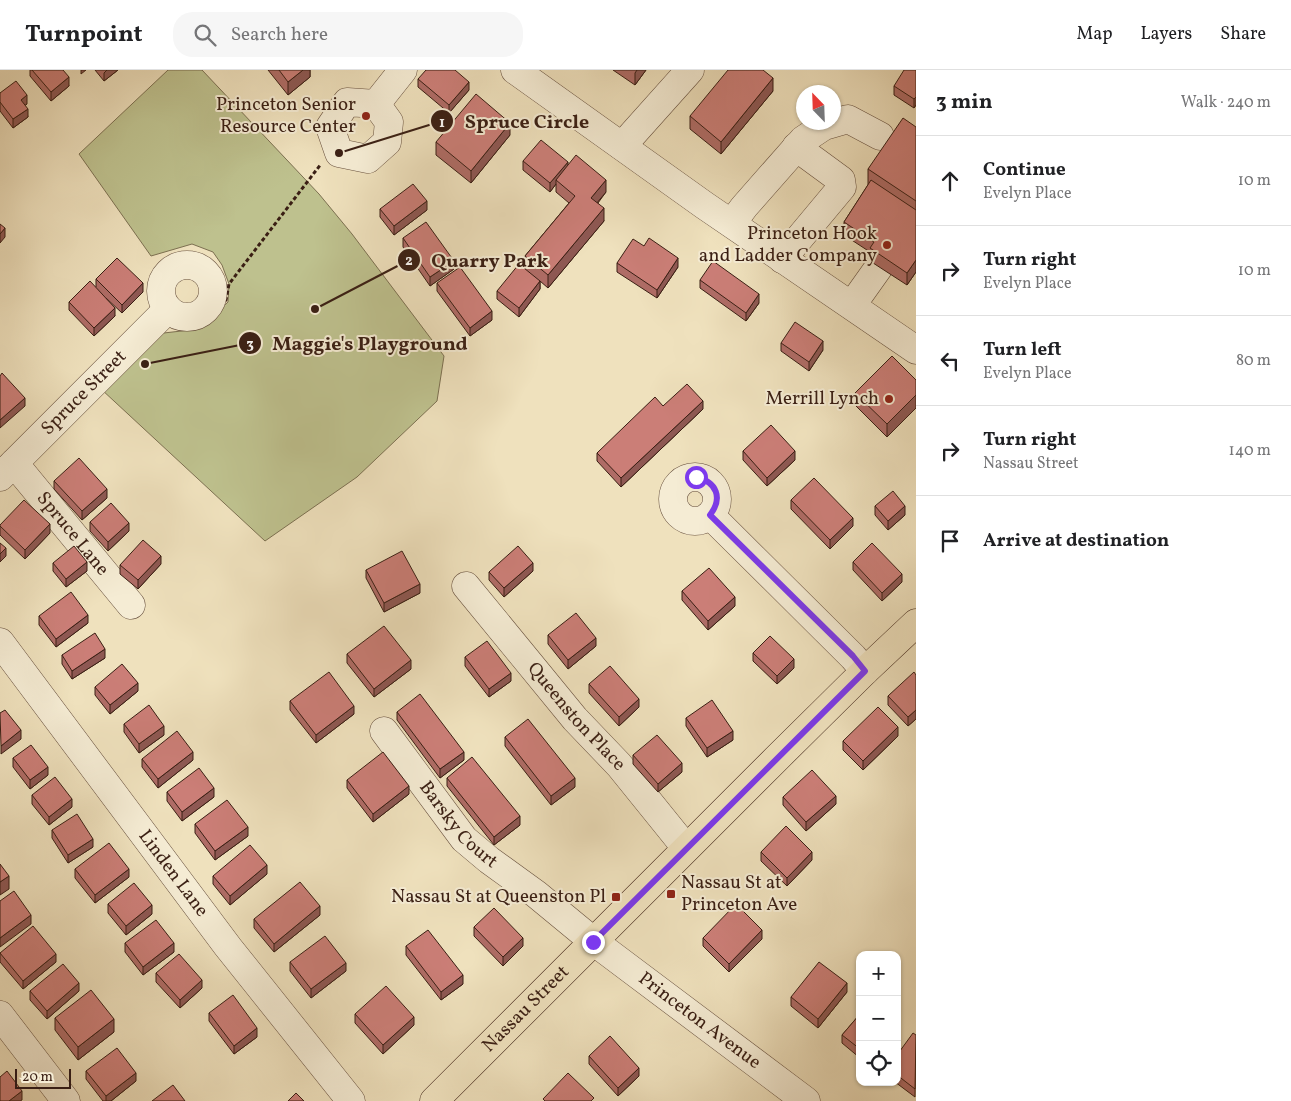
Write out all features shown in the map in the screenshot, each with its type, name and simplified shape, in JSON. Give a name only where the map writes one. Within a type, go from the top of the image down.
[{"type":"main road","name":"Nassau Street","points":[[434,1101],[686,848],[916,623]]},
{"type":"street","points":[[376,104],[403,70]]},
{"type":"street","points":[[515,70],[782,259],[913,342]]},
{"type":"street","points":[[622,146],[690,70]]},
{"type":"street","points":[[347,102],[376,104],[389,122],[387,142],[368,159],[339,153],[330,127],[347,102]]},
{"type":"street","points":[[732,223],[796,147],[824,126],[848,119],[880,136]]},
{"type":"street","points":[[782,259],[842,186],[841,180],[796,147]]},
{"type":"street","points":[[852,305],[879,267]]},
{"type":"street","name":"Spruce Street","points":[[7,470],[168,309]]},
{"type":"street","name":"Spruce Lane","points":[[7,470],[131,605]]},
{"type":"street","points":[[710,515],[853,656],[865,671]]},
{"type":"street","name":"Queenston Place","points":[[466,586],[574,719],[619,765],[686,848]]},
{"type":"street","name":"Linden Lane","points":[[0,642],[228,948],[351,1101]]},
{"type":"street","name":"Barsky Court","points":[[384,731],[464,839],[489,860],[536,894],[593,942]]},
{"type":"street","name":"Princeton Avenue","points":[[593,942],[806,1101]]},
{"type":"street","points":[[0,1015],[66,1101]]},
{"type":"path","points":[[195,323],[212,317],[226,300],[229,284],[336,144]]},
{"type":"green space","points":[[168,70],[202,70],[319,194],[352,234],[444,356],[437,401],[357,477],[265,541],[101,389],[155,334],[199,329],[228,302],[229,284],[222,265],[213,252],[192,244],[151,256],[79,154]]},
{"type":"building","points":[[32,70],[63,70],[69,77],[51,92]]},
{"type":"building","points":[[279,70],[303,70],[288,82]]},
{"type":"building","points":[[426,70],[455,70],[469,82],[449,105],[418,79]]},
{"type":"building","points":[[728,70],[763,70],[773,78],[721,142],[690,116]]},
{"type":"building","points":[[904,70],[916,70],[916,97],[914,99],[894,86]]},
{"type":"building","points":[[16,81],[27,95],[21,100],[28,109],[13,119],[0,102],[0,93]]},
{"type":"building","points":[[476,94],[510,123],[471,171],[436,142]]},
{"type":"building","points":[[903,118],[916,127],[916,201],[868,169]]},
{"type":"building","points":[[541,140],[568,162],[550,183],[523,161]]},
{"type":"building","points":[[576,155],[606,180],[591,198],[604,208],[548,275],[525,256],[575,196],[556,180]]},
{"type":"building","name":"Princeton Hook and Ladder Company","points":[[871,180],[916,210],[916,260],[907,273],[870,248],[874,242],[844,222]]},
{"type":"building","points":[[413,184],[427,201],[394,226],[380,209]]},
{"type":"building","points":[[426,222],[454,261],[430,277],[403,238]]},
{"type":"building","points":[[0,224],[5,228],[0,234]]},
{"type":"building","points":[[649,238],[678,258],[657,290],[617,263],[633,239],[644,246]]},
{"type":"building","points":[[117,258],[143,283],[122,305],[96,279]]},
{"type":"building","points":[[713,261],[759,294],[746,313],[700,280]]},
{"type":"building","points":[[519,264],[540,281],[519,308],[497,291]]},
{"type":"building","points":[[460,267],[492,311],[470,328],[437,283]]},
{"type":"building","points":[[90,281],[115,308],[94,328],[69,302]]},
{"type":"building","points":[[795,322],[823,341],[809,362],[781,343]]},
{"type":"building","name":"Merrill Lynch","points":[[892,356],[916,380],[916,395],[887,424],[855,393]]},
{"type":"building","points":[[2,373],[25,398],[0,420],[0,376]]},
{"type":"building","points":[[687,384],[703,401],[621,478],[597,453],[655,397],[663,406]]},
{"type":"building","points":[[771,425],[795,451],[767,478],[743,451]]},
{"type":"building","points":[[79,458],[107,489],[82,511],[54,481]]},
{"type":"building","points":[[814,478],[853,518],[830,540],[791,500]]},
{"type":"building","points":[[893,491],[905,506],[888,521],[875,506]]},
{"type":"building","points":[[24,500],[50,524],[25,550],[0,526]]},
{"type":"building","points":[[111,503],[129,523],[108,542],[90,522]]},
{"type":"building","points":[[143,540],[161,556],[138,580],[120,565]]},
{"type":"building","points":[[0,543],[6,548],[0,554]]},
{"type":"building","points":[[872,543],[902,574],[882,593],[853,562]]},
{"type":"building","points":[[74,546],[87,562],[66,579],[53,563]]},
{"type":"building","points":[[518,546],[533,563],[504,588],[489,572]]},
{"type":"building","points":[[402,551],[420,584],[384,603],[366,570]]},
{"type":"building","points":[[709,568],[735,597],[708,621],[682,591]]},
{"type":"building","points":[[71,592],[88,615],[56,639],[39,616]]},
{"type":"building","points":[[576,613],[596,638],[568,660],[548,635]]},
{"type":"building","points":[[384,626],[411,660],[374,689],[347,654]]},
{"type":"building","points":[[95,633],[105,649],[72,671],[62,655]]},
{"type":"building","points":[[770,636],[794,659],[777,676],[753,653]]},
{"type":"building","points":[[487,641],[511,673],[489,689],[465,657]]},
{"type":"building","points":[[122,664],[138,683],[110,705],[95,687]]},
{"type":"building","points":[[610,666],[639,699],[619,717],[589,684]]},
{"type":"building","points":[[329,672],[354,706],[316,735],[290,701]]},
{"type":"building","points":[[914,672],[916,675],[916,710],[908,717],[888,696]]},
{"type":"building","points":[[420,694],[464,752],[440,769],[397,712]]},
{"type":"building","points":[[712,700],[733,731],[707,748],[686,718]]},
{"type":"building","points":[[149,705],[164,726],[139,744],[124,724]]},
{"type":"building","points":[[878,707],[898,727],[863,761],[843,741]]},
{"type":"building","points":[[5,710],[21,730],[1,746],[0,713]]},
{"type":"building","points":[[528,719],[575,778],[551,796],[505,737]]},
{"type":"building","points":[[177,731],[193,752],[158,779],[142,759]]},
{"type":"building","points":[[657,735],[682,763],[658,784],[633,755]]},
{"type":"building","points":[[31,745],[48,767],[30,780],[13,758]]},
{"type":"building","points":[[383,752],[409,786],[373,814],[347,780]]},
{"type":"building","points":[[472,757],[520,816],[494,837],[447,778]]},
{"type":"building","points":[[199,768],[214,788],[182,812],[167,792]]},
{"type":"building","points":[[812,770],[836,796],[806,822],[783,797]]},
{"type":"building","points":[[55,777],[72,799],[49,817],[32,795]]},
{"type":"building","points":[[227,800],[248,827],[215,851],[195,824]]},
{"type":"building","points":[[77,814],[93,839],[68,855],[52,830]]},
{"type":"building","points":[[786,826],[812,852],[787,878],[761,852]]},
{"type":"building","points":[[109,843],[129,869],[95,895],[75,869]]},
{"type":"building","points":[[250,845],[267,865],[230,896],[213,876]]},
{"type":"building","points":[[0,864],[9,876],[0,882]]},
{"type":"building","points":[[300,882],[320,906],[274,944],[254,919]]},
{"type":"building","points":[[134,883],[152,905],[126,926],[108,904]]},
{"type":"building","points":[[14,891],[31,915],[0,938],[0,901]]},
{"type":"building","points":[[736,904],[762,930],[729,964],[703,938]]},
{"type":"building","points":[[494,908],[523,938],[503,957],[474,927]]},
{"type":"building","points":[[156,920],[174,943],[143,967],[125,943]]},
{"type":"building","points":[[33,926],[56,954],[23,981],[0,953]]},
{"type":"building","points":[[428,930],[463,975],[441,992],[406,946]]},
{"type":"building","points":[[325,936],[346,963],[311,989],[290,962]]},
{"type":"building","points":[[179,954],[202,980],[180,1000],[156,973]]},
{"type":"building","points":[[819,962],[847,983],[818,1019],[791,997]]},
{"type":"building","points":[[63,964],[79,983],[47,1011],[30,991]]},
{"type":"building","points":[[386,986],[414,1017],[383,1045],[355,1014]]},
{"type":"building","points":[[91,990],[114,1019],[78,1047],[55,1018]]},
{"type":"building","points":[[233,995],[257,1028],[234,1046],[209,1013]]},
{"type":"building","points":[[856,1019],[856,1046],[842,1035]]},
{"type":"building","points":[[913,1033],[916,1035],[915,1089],[901,1078],[901,1050]]},
{"type":"building","points":[[610,1036],[639,1068],[618,1088],[589,1056]]},
{"type":"building","points":[[117,1048],[136,1073],[106,1096],[86,1071]]},
{"type":"building","points":[[7,1071],[22,1091],[9,1101],[0,1101],[0,1077]]},
{"type":"building","points":[[568,1073],[594,1098],[591,1101],[545,1101],[543,1099]]},
{"type":"building","points":[[173,1085],[185,1101],[152,1101]]},
{"type":"building","points":[[296,1093],[304,1101],[288,1101]]},
{"type":"place","name":"Princeton Senior Resource Center","points":[[366,116]]},
{"type":"place","name":"Spruce Circle","points":[[339,153]]},
{"type":"place","name":"Princeton Hook and Ladder Company","points":[[887,245]]},
{"type":"place","name":"Quarry Park","points":[[315,309]]},
{"type":"place","name":"Maggie's Playground","points":[[145,364]]},
{"type":"place","name":"Merrill Lynch","points":[[889,399]]},
{"type":"place","name":"Nassau St at Princeton Ave","points":[[671,894]]},
{"type":"place","name":"Nassau St at Queenston Pl","points":[[616,897]]},
{"type":"route","points":[[593,942],[865,671],[853,656],[710,515],[715,508],[716,492],[712,484],[705,479],[696,477]]}]
